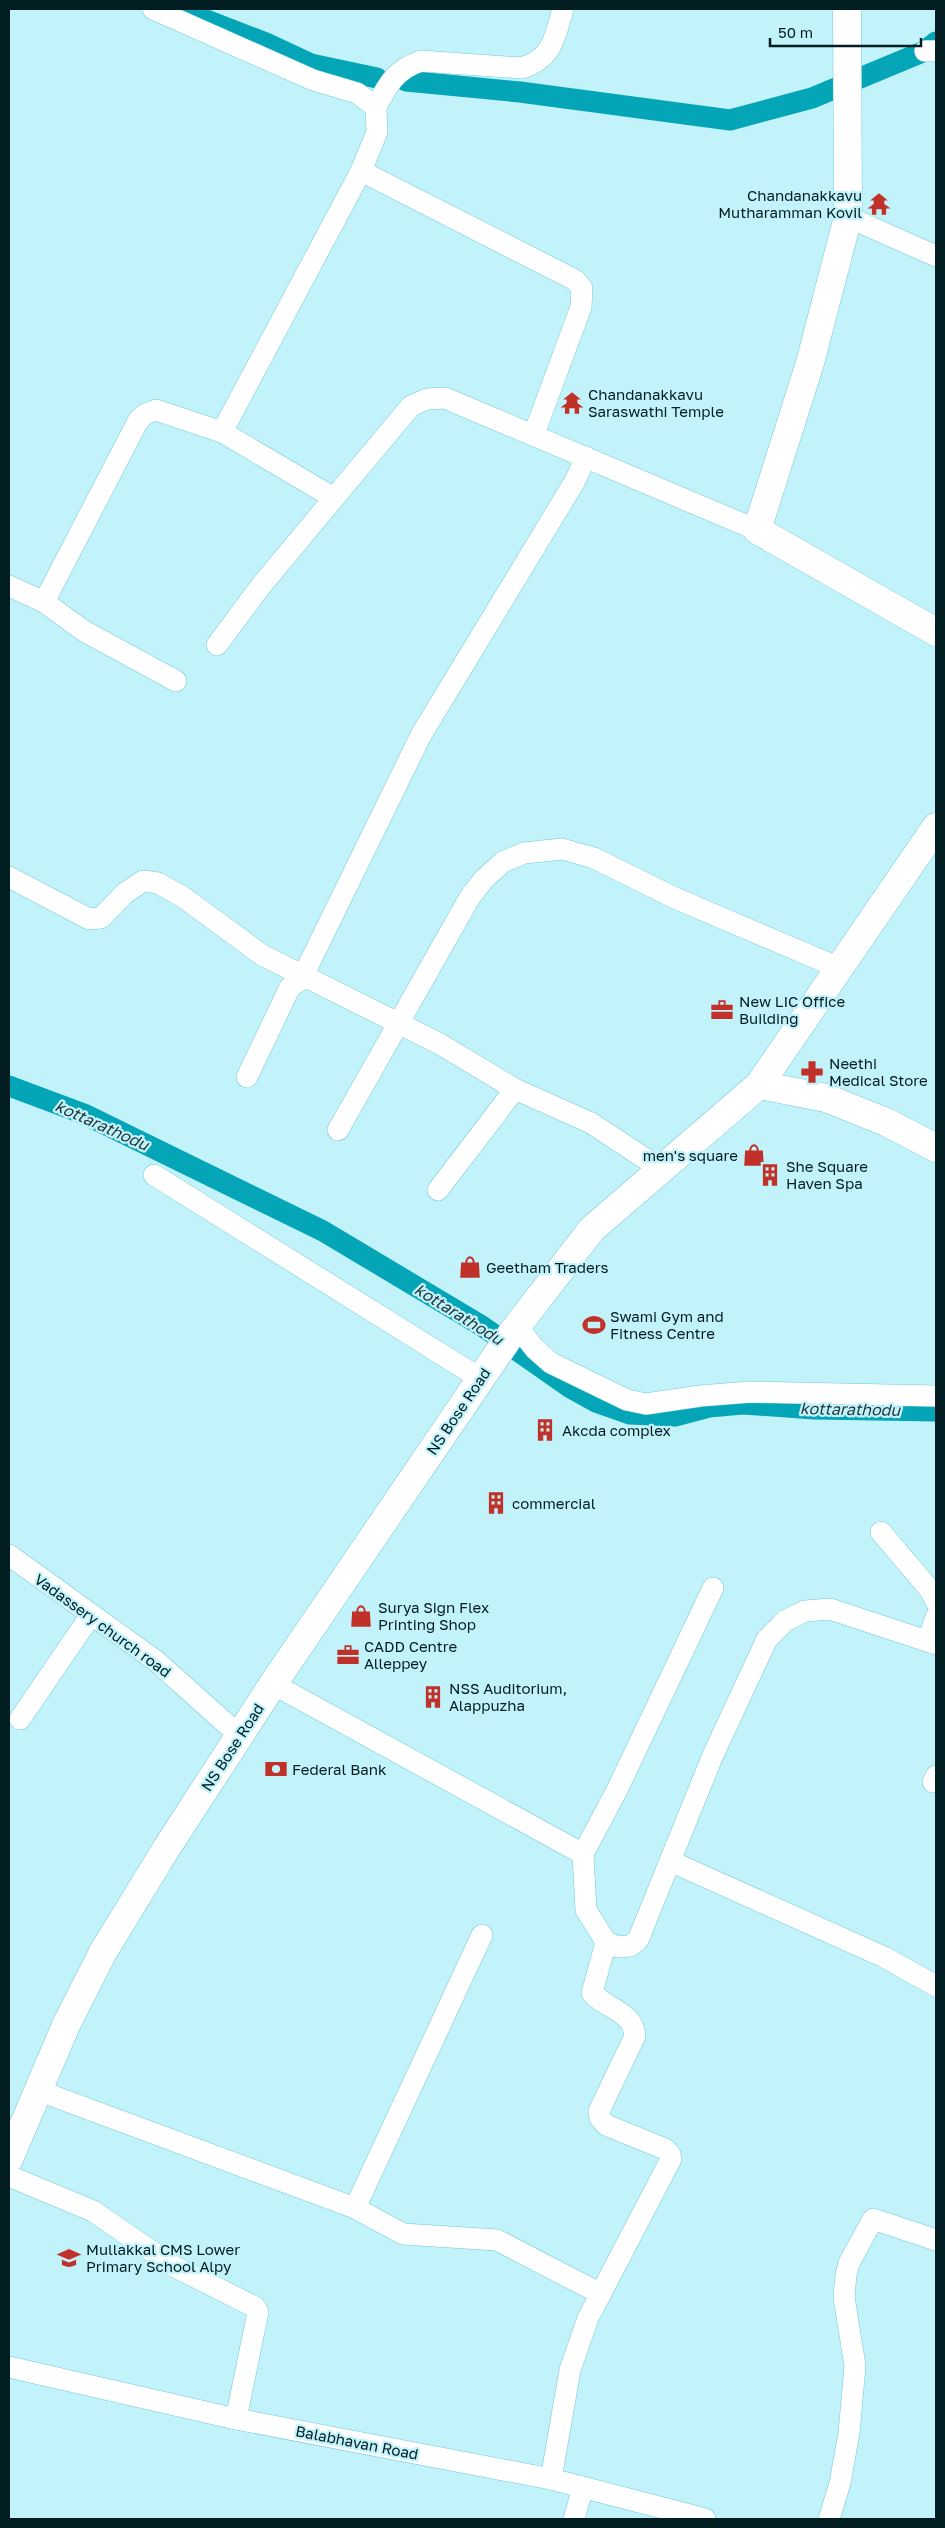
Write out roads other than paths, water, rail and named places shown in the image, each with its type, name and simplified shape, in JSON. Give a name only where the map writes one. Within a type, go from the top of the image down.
[{"type":"main road","points":[[848,9],[848,217],[810,363],[757,530],[936,632]]},
{"type":"main road","name":"NS Bose Road","points":[[9,2159],[37,2090],[103,1952],[166,1849],[273,1684],[488,1368],[516,1328],[592,1230],[759,1085],[936,826]]},
{"type":"main road","points":[[759,1085],[826,1098],[886,1122],[936,1148]]},
{"type":"street","points":[[153,9],[313,80],[357,93],[376,106]]},
{"type":"street","points":[[222,432],[361,171],[377,132],[376,106],[393,78],[406,66],[421,61],[522,68],[537,63],[546,56],[563,9]]},
{"type":"street","points":[[361,171],[575,280],[582,288],[581,307],[534,434]]},
{"type":"street","points":[[848,217],[936,256]]},
{"type":"street","points":[[217,645],[260,586],[411,406],[427,399],[445,398],[534,434],[757,530]]},
{"type":"street","points":[[44,602],[138,421],[145,414],[156,410],[222,432],[334,498]]},
{"type":"street","points":[[246,1077],[290,987],[305,975],[421,736],[575,482],[586,457]]},
{"type":"street","points":[[9,586],[44,602],[84,631],[176,681]]},
{"type":"street","points":[[338,1130],[470,897],[484,879],[503,862],[524,853],[562,849],[594,858],[675,898],[838,968]]},
{"type":"street","points":[[9,877],[89,919],[101,918],[125,893],[143,881],[158,883],[183,896],[262,955],[440,1044],[515,1089],[591,1123],[661,1169]]},
{"type":"street","points":[[438,1190],[515,1089]]},
{"type":"street","points":[[154,1175],[488,1368]]},
{"type":"street","points":[[516,1328],[551,1363],[627,1400],[646,1404],[700,1396],[750,1392],[936,1396]]},
{"type":"street","points":[[880,1532],[930,1590],[936,1602]]},
{"type":"street","name":"Vadassery church road","points":[[9,1555],[156,1661],[240,1736]]},
{"type":"street","points":[[713,1588],[617,1790],[583,1854],[586,1910],[606,1942],[618,1947],[630,1946],[638,1940],[713,1755],[767,1639],[785,1621],[805,1610],[830,1609],[932,1642],[936,1617]]},
{"type":"street","points":[[20,1719],[91,1615]]},
{"type":"street","points":[[273,1684],[583,1854]]},
{"type":"street","points":[[670,1861],[884,1957],[936,1986]]},
{"type":"street","points":[[355,2208],[482,1935]]},
{"type":"street","points":[[551,2479],[570,2370],[588,2318],[671,2159],[670,2154],[665,2149],[606,2125],[600,2118],[599,2111],[635,2036],[634,2026],[627,2016],[592,1993],[606,1942]]},
{"type":"street","points":[[37,2090],[355,2208],[403,2234],[497,2240],[543,2262],[601,2294]]},
{"type":"street","points":[[9,2176],[93,2212],[173,2266],[256,2307],[258,2312],[236,2419]]},
{"type":"street","points":[[829,2519],[840,2483],[850,2433],[855,2366],[844,2297],[849,2263],[873,2219],[936,2240]]},
{"type":"street","name":"Balabhavan Road","points":[[9,2367],[236,2419],[551,2479],[705,2519]]},
{"type":"street","points":[[574,2519],[584,2487]]},
{"type":"waterway","points":[[178,9],[266,43],[311,64],[377,78]]},
{"type":"waterway","points":[[406,81],[520,92],[730,120],[812,98],[925,51],[936,42]]},
{"type":"waterway","name":"kottarathodu","points":[[9,1086],[84,1114],[323,1231],[482,1326],[569,1387],[596,1402],[630,1414],[675,1416],[709,1407],[743,1404],[814,1409],[936,1411]]},
{"type":"place","name":"Chandanakkavu Mutharamman Kovil","points":[[879,204]]},
{"type":"place","name":"Chandanakkavu Saraswathi Temple","points":[[572,403]]},
{"type":"place","name":"New LIC Office Building","points":[[722,1010]]},
{"type":"place","name":"Neethi Medical Store","points":[[812,1072]]},
{"type":"place","name":"men's square","points":[[754,1155]]},
{"type":"place","name":"She Square Haven Spa","points":[[770,1175]]},
{"type":"place","name":"Geetham Traders","points":[[470,1267]]},
{"type":"place","name":"Swami Gym and Fitness Centre","points":[[594,1325]]},
{"type":"place","name":"Akcda complex","points":[[545,1430]]},
{"type":"place","name":"commercial","points":[[496,1503]]},
{"type":"place","name":"Surya Sign Flex Printing Shop","points":[[361,1616]]},
{"type":"place","name":"CADD Centre Alleppey","points":[[348,1655]]},
{"type":"place","name":"NSS Auditorium, Alappuzha","points":[[433,1697]]},
{"type":"place","name":"Federal Bank","points":[[276,1769]]},
{"type":"place","name":"Mullakkal CMS Lower Primary School Alpy","points":[[69,2258]]}]
